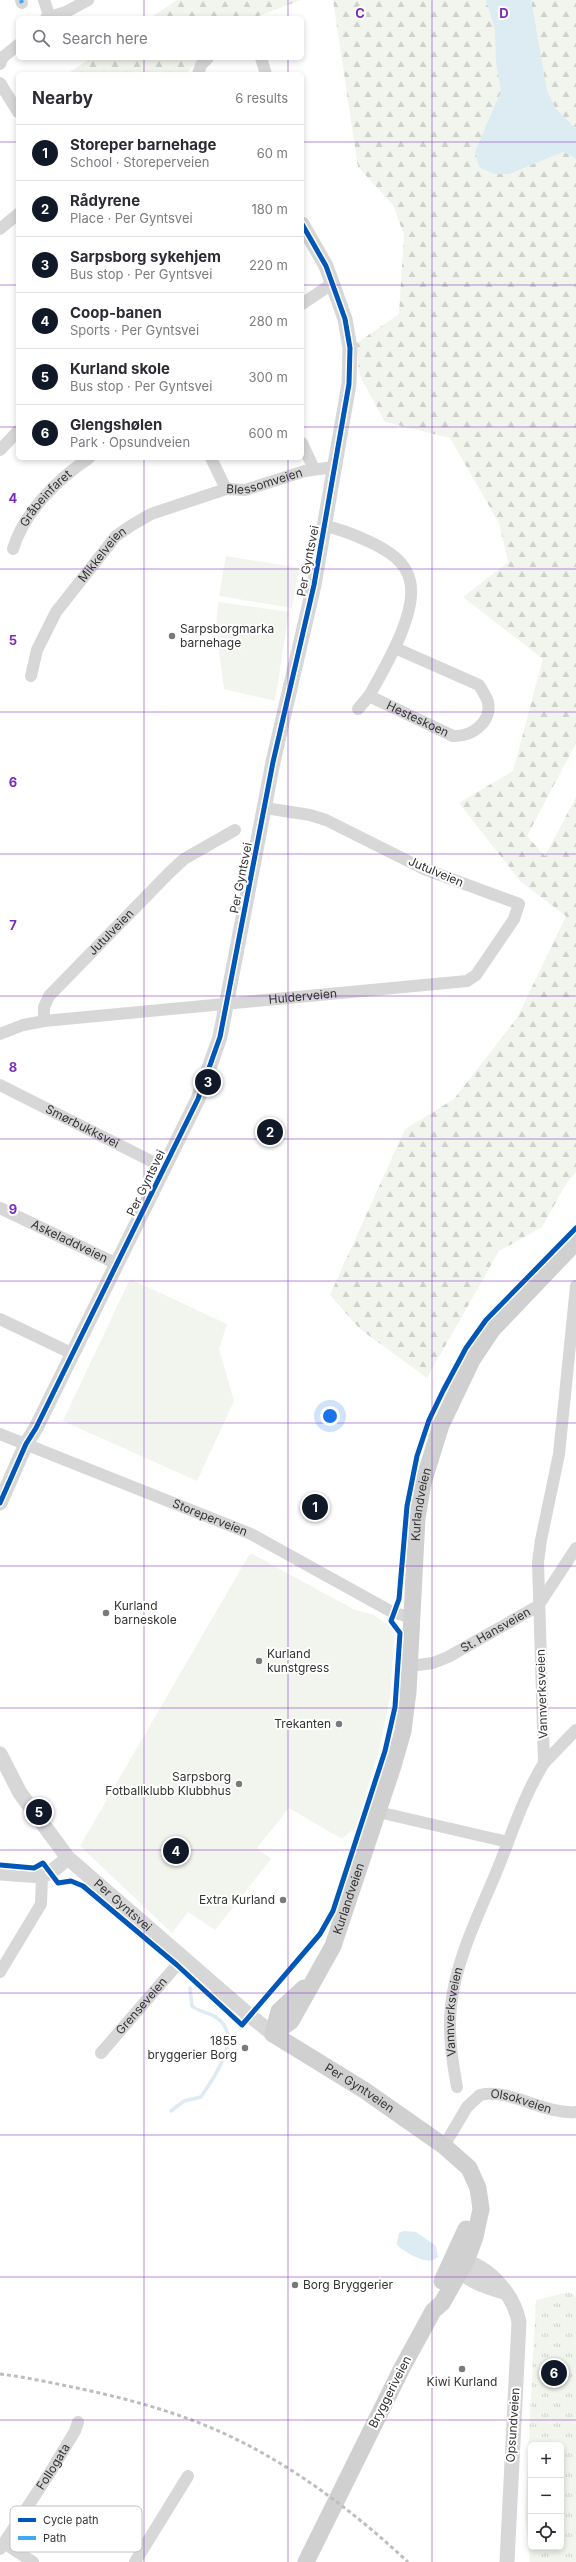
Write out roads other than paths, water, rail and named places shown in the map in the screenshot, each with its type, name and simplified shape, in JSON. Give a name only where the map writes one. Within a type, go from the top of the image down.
[{"type":"main road","name":"Kurlandveien","points":[[273,2034],[279,2011],[312,1981],[324,1963],[338,1934],[403,1731],[410,1666],[416,1531],[423,1483],[435,1440],[451,1400],[472,1360],[492,1330],[576,1242]]},
{"type":"main road","name":"Per Gyntveien","points":[[273,2034],[364,2090],[444,2146]]},
{"type":"main road","points":[[444,2146],[456,2159],[469,2168],[480,2199],[480,2222],[460,2264]]},
{"type":"main road","name":"Bryggeriveien","points":[[306,2562],[349,2474],[433,2311],[432,2300],[460,2264]]},
{"type":"street","points":[[44,0],[47,16]]},
{"type":"street","points":[[51,16],[66,12],[88,0]]},
{"type":"street","points":[[0,64],[3,57],[16,47]]},
{"type":"street","points":[[199,72],[201,65],[206,60]]},
{"type":"street","points":[[262,60],[265,72]]},
{"type":"street","points":[[0,83],[16,109]]},
{"type":"street","points":[[0,229],[16,216]]},
{"type":"street","name":"Per Gyntsvei","points":[[0,1503],[26,1444],[36,1428],[71,1353],[198,1100],[213,1059],[227,1005],[265,808],[325,526],[350,366],[348,333],[333,283],[320,252],[304,227]]},
{"type":"street","points":[[304,303],[333,283]]},
{"type":"street","points":[[0,450],[16,433]]},
{"type":"street","name":"Blessomveien","points":[[304,447],[314,469]]},
{"type":"street","name":"Gråbeinfaret","points":[[13,549],[30,514],[51,490],[88,460]]},
{"type":"street","name":"Blessomveien","points":[[212,460],[226,489],[245,490],[314,469],[334,467]]},
{"type":"street","name":"Mikkelveien","points":[[30,676],[37,650],[56,612],[116,536],[151,514],[226,489]]},
{"type":"street","points":[[325,526],[344,530],[383,548],[396,558],[406,571],[411,589],[407,614],[395,648],[369,696],[358,709]]},
{"type":"street","name":"Hesteskoen","points":[[369,696],[453,736],[467,735],[480,727],[484,722],[488,712],[488,700],[479,685],[395,648]]},
{"type":"street","name":"Jutulveien","points":[[265,808],[310,815],[326,820],[424,869],[519,904]]},
{"type":"street","name":"Jutulveien","points":[[44,1021],[44,1007],[49,996],[169,873],[184,859],[234,830]]},
{"type":"street","name":"Hulderveien","points":[[44,1021],[227,1005],[467,981],[476,975],[483,966],[514,919],[519,904]]},
{"type":"street","points":[[0,1034],[44,1021]]},
{"type":"street","name":"Smørbukksvei","points":[[0,1085],[165,1168]]},
{"type":"street","name":"Askeladdveien","points":[[0,1208],[117,1264]]},
{"type":"street","name":"Vannverksveien","points":[[457,2087],[450,2030],[453,1992],[462,1959],[508,1842],[536,1777],[544,1764],[543,1684],[538,1606],[541,1540],[559,1454],[576,1286]]},
{"type":"street","points":[[0,1319],[71,1353]]},
{"type":"street","name":"Storeperveien","points":[[0,1434],[250,1534],[392,1612],[412,1618]]},
{"type":"street","name":"St. Hansveien","points":[[410,1666],[433,1663],[448,1657],[538,1606],[576,1548]]},
{"type":"street","points":[[544,1764],[576,1730]]},
{"type":"street","name":"Per Gyntsvei","points":[[0,1754],[20,1793],[68,1858],[273,2034]]},
{"type":"street","points":[[378,1812],[508,1842]]},
{"type":"street","points":[[0,1873],[42,1876],[51,1872],[68,1858]]},
{"type":"street","points":[[0,1972],[41,1904],[42,1876]]},
{"type":"street","name":"Grenseveien","points":[[101,2053],[183,1958]]},
{"type":"street","name":"Olsokveien","points":[[444,2146],[468,2107],[480,2095],[497,2095],[562,2112],[576,2112]]},
{"type":"street","name":"Opsundveien","points":[[460,2264],[499,2282],[504,2292],[515,2306],[520,2333],[507,2562]]},
{"type":"street","name":"Follogata","points":[[28,2506],[56,2464],[75,2431],[78,2422]]},
{"type":"street","points":[[142,2551],[188,2476]]},
{"type":"street","name":"Follogata","points":[[2,2546],[10,2534]]},
{"type":"street","points":[[14,2552],[33,2562]]},
{"type":"street","points":[[135,2562],[141,2552]]},
{"type":"waterway","points":[[171,2111],[184,2101],[201,2097],[219,2068],[227,2046],[228,2036],[225,2026],[214,2016],[192,2006],[190,1988]]},
{"type":"railway","points":[[0,2374],[49,2382],[129,2400],[181,2416],[241,2441],[267,2455],[317,2487],[364,2523],[408,2562]]},
{"type":"place","name":"Sarpsborgmarka barnehage","points":[[172,636]]},
{"type":"place","name":"Sarpsborg sykehjem","points":[[208,1082]]},
{"type":"place","name":"Rådyrene","points":[[270,1132]]},
{"type":"place","name":"Storeper barnehage","points":[[315,1507]]},
{"type":"place","name":"Kurland barneskole","points":[[106,1613]]},
{"type":"place","name":"Kurland kunstgress","points":[[259,1661]]},
{"type":"place","name":"Trekanten","points":[[339,1724]]},
{"type":"place","name":"Sarpsborg Fotballklubb Klubbhus","points":[[239,1784]]},
{"type":"place","name":"Kurland skole","points":[[39,1812]]},
{"type":"place","name":"Coop-banen","points":[[176,1851]]},
{"type":"place","name":"Extra Kurland","points":[[283,1900]]},
{"type":"place","name":"1855 bryggerier Borg","points":[[245,2048]]},
{"type":"place","name":"Borg Bryggerier","points":[[295,2285]]},
{"type":"place","name":"Kiwi Kurland","points":[[462,2369]]},
{"type":"place","name":"Glengshølen","points":[[554,2373]]}]
